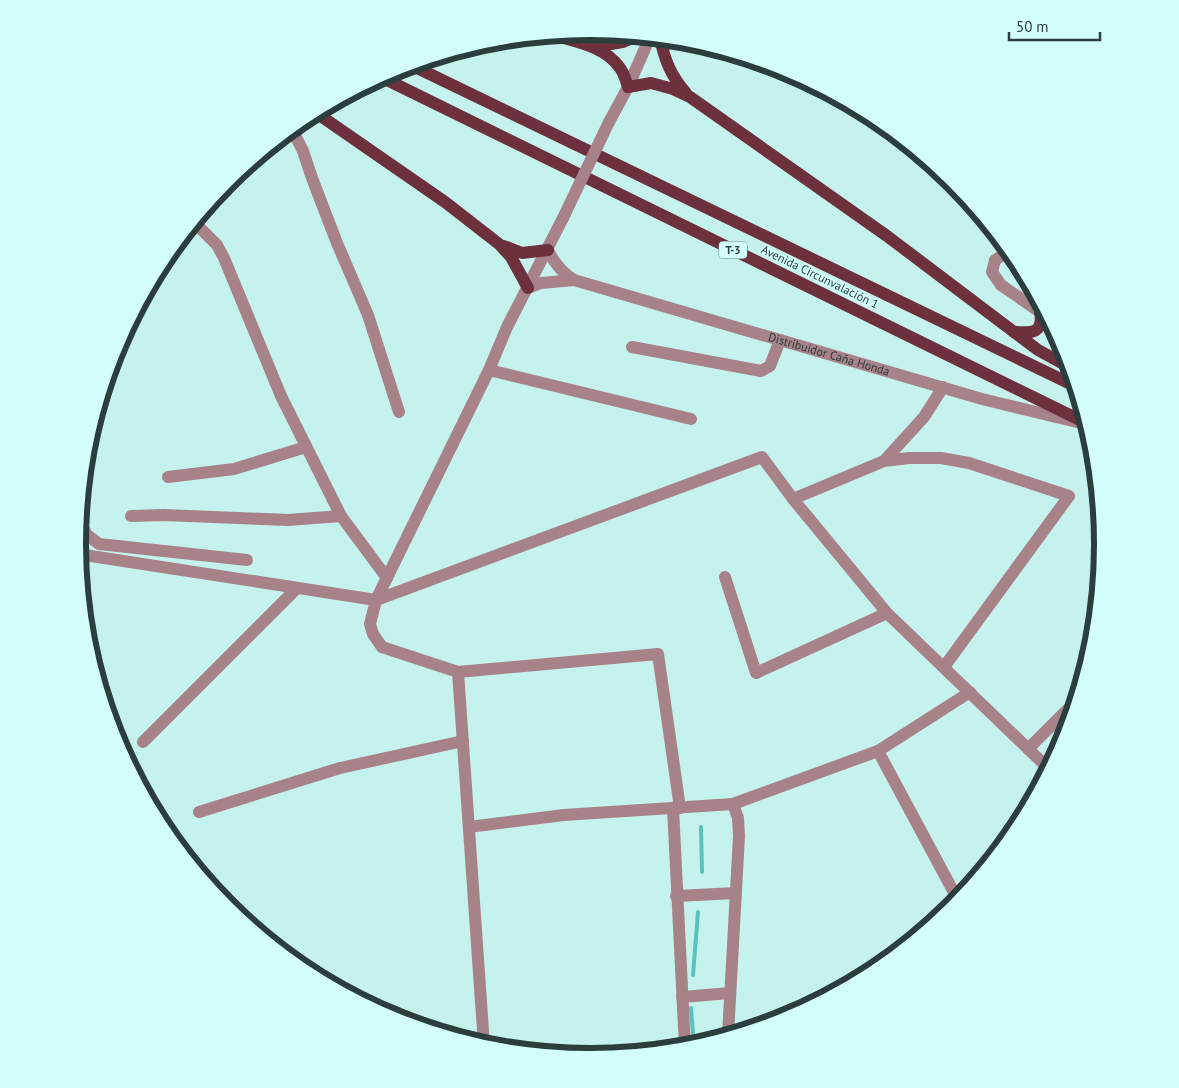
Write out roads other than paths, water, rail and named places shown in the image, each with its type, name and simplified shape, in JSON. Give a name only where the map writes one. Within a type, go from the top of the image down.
[{"type":"main road","points":[[571,41],[592,47],[609,56],[621,69],[628,87],[651,83],[673,89],[690,97],[887,236],[1038,350],[1059,362]]},
{"type":"main road","points":[[592,47],[625,41]]},
{"type":"main road","points":[[662,45],[674,79],[690,97]]},
{"type":"main road","name":"Avenida Circunvalación 1","points":[[420,69],[1067,382]]},
{"type":"main road","name":"Avenida Circunvalación 1","points":[[389,82],[1077,419]]},
{"type":"main road","points":[[322,117],[445,202],[499,244],[511,257],[528,288]]},
{"type":"main road","points":[[499,244],[522,253],[548,250]]},
{"type":"main road","points":[[1014,332],[1030,333],[1035,331],[1042,321]]},
{"type":"street","points":[[647,43],[628,87],[609,122],[548,250],[507,327],[490,370],[376,600],[370,624],[373,634],[382,647],[458,672],[658,654],[677,808],[676,896],[685,1039]]},
{"type":"street","points":[[295,135],[303,151],[337,244],[368,315],[399,412]]},
{"type":"street","points":[[199,227],[217,245],[224,258],[281,396],[341,516],[387,578]]},
{"type":"street","name":"Distribuidor Caña Honda","points":[[548,250],[554,262],[563,273],[574,280],[982,399],[1078,421]]},
{"type":"street","points":[[1002,255],[994,260],[992,272],[1000,285],[1034,307]]},
{"type":"street","name":"Distribuidor Caña Honda","points":[[528,288],[541,283],[574,280]]},
{"type":"street","points":[[632,347],[761,371],[770,366],[780,340]]},
{"type":"street","points":[[490,370],[691,419]]},
{"type":"street","points":[[884,460],[924,417],[943,387]]},
{"type":"street","points":[[168,478],[234,469],[306,447]]},
{"type":"street","points":[[86,556],[376,600],[762,457],[793,499],[886,613],[1043,764]]},
{"type":"street","points":[[793,499],[884,460],[909,458],[941,458],[969,464],[1068,496],[944,667]]},
{"type":"street","points":[[131,516],[164,515],[288,520],[341,516]]},
{"type":"street","points":[[86,533],[99,544],[247,560]]},
{"type":"street","points":[[725,578],[756,673],[886,613]]},
{"type":"street","points":[[143,742],[296,589]]},
{"type":"street","points":[[458,672],[483,1036]]},
{"type":"street","points":[[469,827],[564,815],[733,804],[878,751],[970,692]]},
{"type":"street","points":[[1028,749],[1064,713]]},
{"type":"street","points":[[199,812],[340,768],[463,741]]},
{"type":"street","points":[[878,751],[954,892]]},
{"type":"street","points":[[728,1028],[739,836],[738,818],[733,804]]},
{"type":"street","points":[[676,896],[736,893]]},
{"type":"street","points":[[682,996],[730,993]]},
{"type":"waterway","points":[[701,827],[702,872]]},
{"type":"waterway","points":[[693,975],[698,912]]},
{"type":"waterway","points":[[691,1008],[693,1037]]}]
